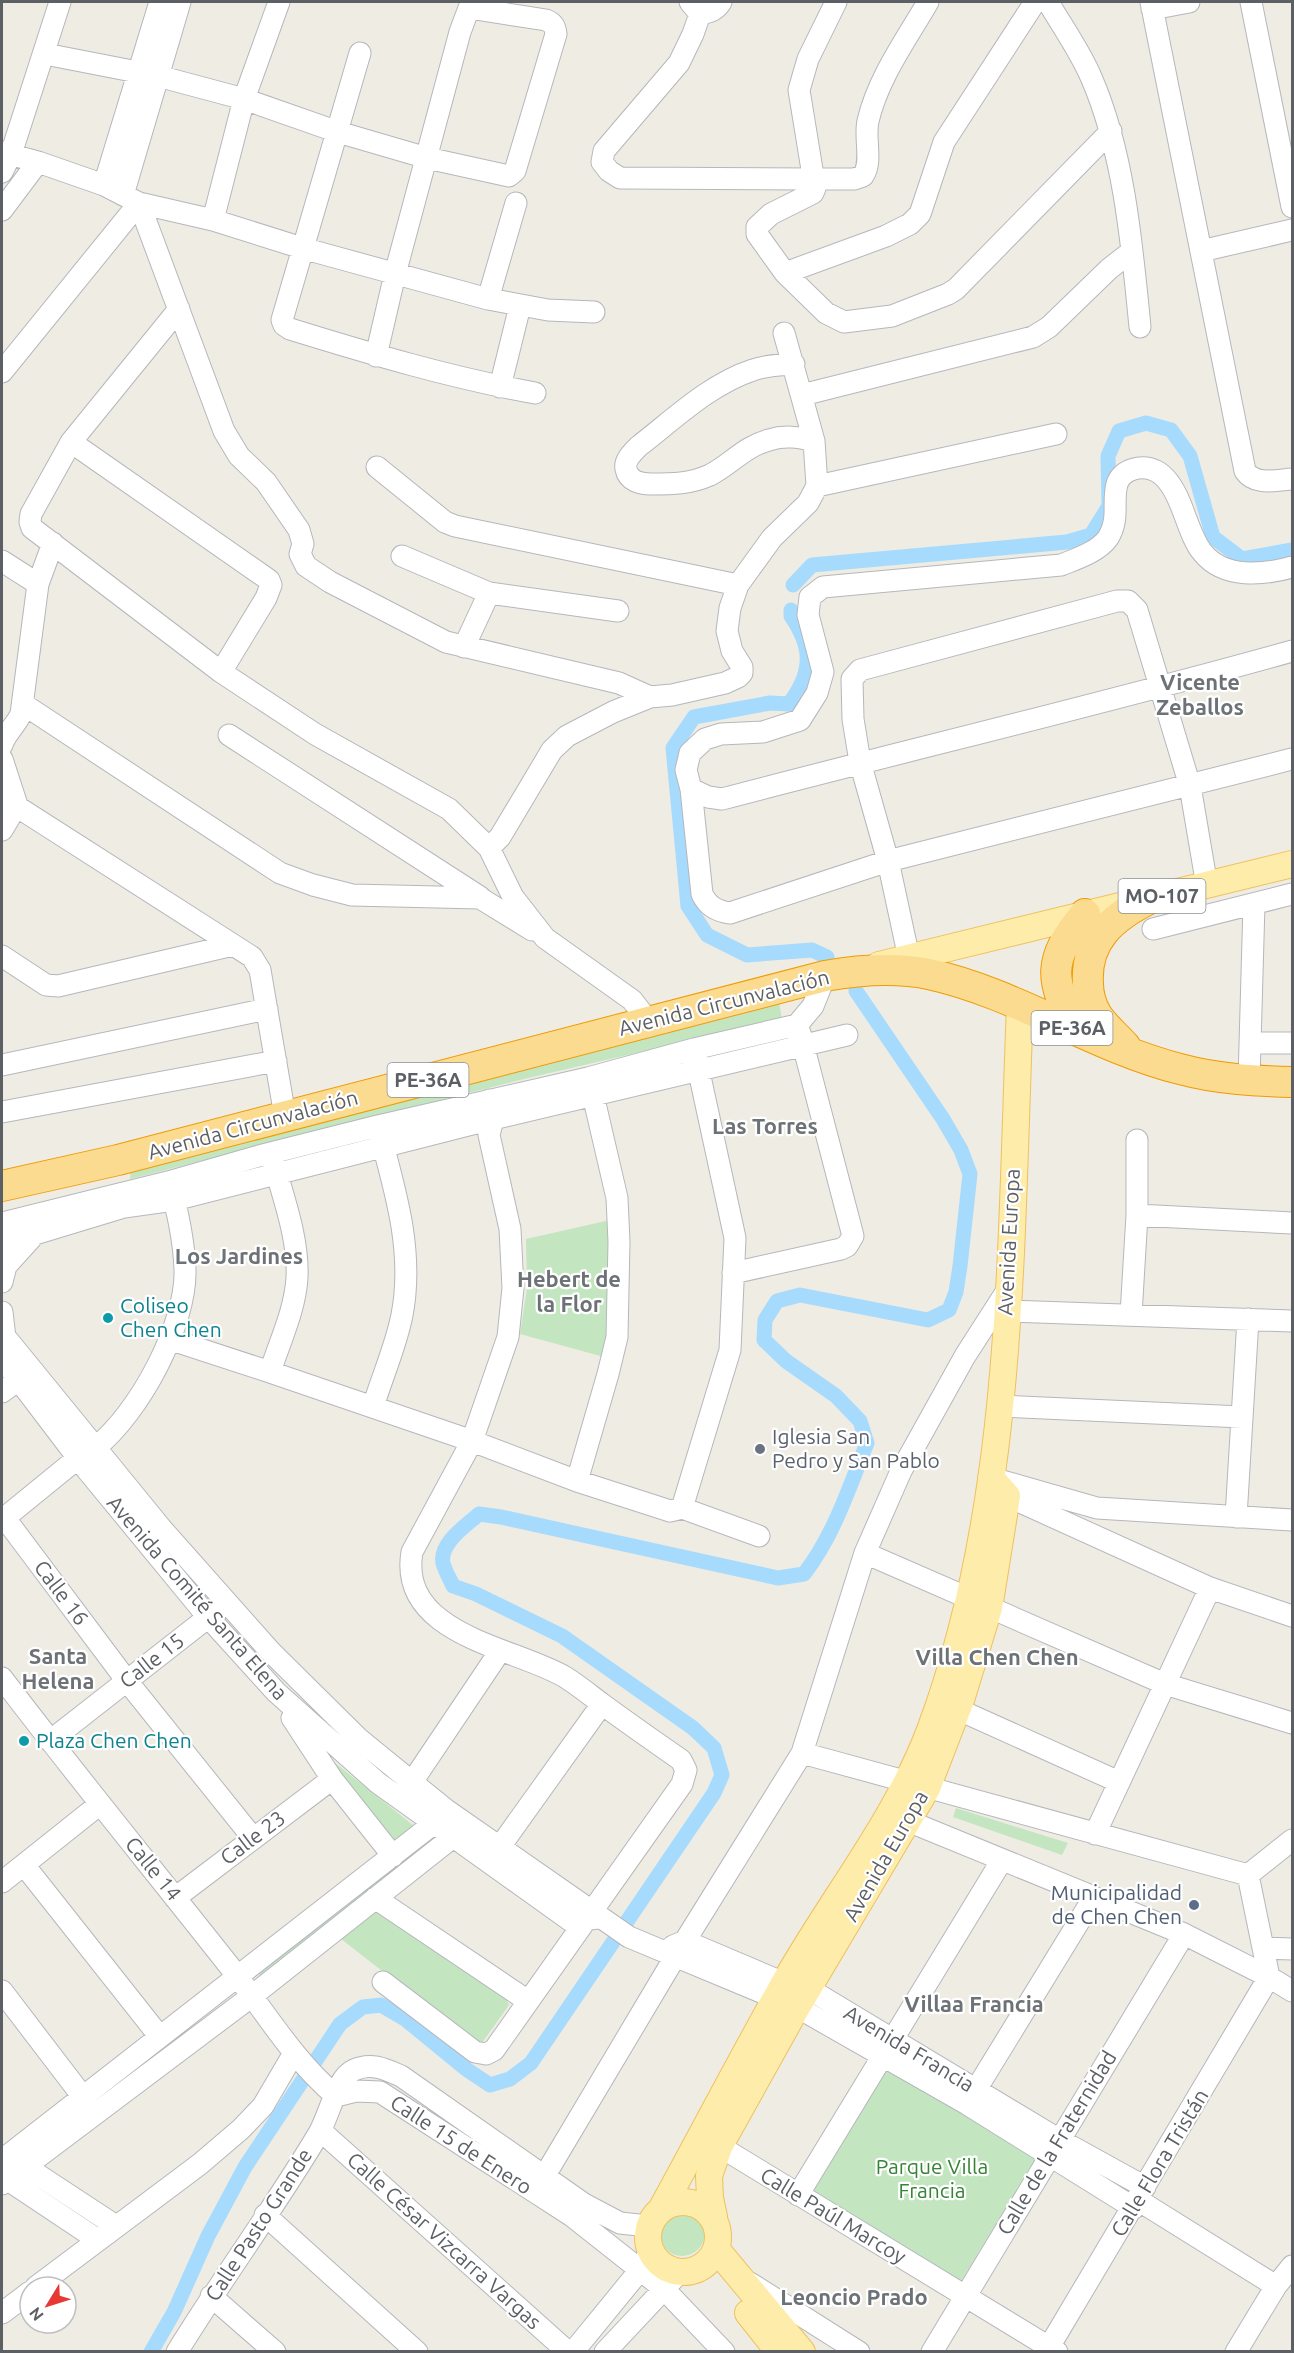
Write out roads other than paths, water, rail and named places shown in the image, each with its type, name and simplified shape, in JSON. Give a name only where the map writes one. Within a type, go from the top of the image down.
[{"type":"highway","points":[[1131,1052],[1096,1014],[1088,992],[1087,966],[1093,948],[1104,932],[1125,911],[1149,899]]},
{"type":"highway","points":[[1077,1030],[1061,1001],[1055,980],[1058,957],[1068,935],[1085,914]]},
{"type":"highway","name":"Avenida Circunvalación","points":[[2,1186],[118,1160],[839,974],[927,974],[966,984],[1131,1052],[1179,1069],[1222,1078],[1293,1082]]},
{"type":"main road","name":"MO-107","points":[[1085,914],[1293,864]]},
{"type":"main road","name":"Avenida Circunvalación","points":[[839,974],[1085,914]]},
{"type":"main road","name":"Avenida Europa","points":[[663,2206],[710,2141],[792,1994],[917,1786],[957,1709],[980,1603],[995,1488],[1007,1300],[1020,1006]]},
{"type":"main road","name":"Avenida Europa","points":[[792,1994],[908,1821],[930,1728],[980,1603]]},
{"type":"main road","name":"Avenida Europa","points":[[710,2141],[710,2199],[714,2217]]},
{"type":"main road","points":[[713,2256],[700,2269],[671,2281],[662,2266],[645,2260],[648,2226],[663,2206],[680,2200],[698,2203],[714,2217],[713,2256],[779,2352]]},
{"type":"main road","points":[[713,2256],[743,2279],[802,2352]]},
{"type":"street","points":[[60,2],[45,54],[5,159],[38,162],[104,185],[131,199],[213,220],[302,248],[488,299],[520,306],[594,312]]},
{"type":"street","points":[[2,372],[131,199],[160,2]]},
{"type":"street","points":[[104,185],[148,74],[180,2]]},
{"type":"street","points":[[213,220],[244,99],[279,2]]},
{"type":"street","points":[[721,2],[710,12],[695,8],[693,34],[679,63],[604,151],[602,162],[609,171],[620,178],[854,179],[863,176],[866,172],[867,124],[876,92],[928,2]]},
{"type":"street","points":[[836,2],[808,58],[799,90],[815,188],[813,192],[771,214],[757,227],[757,234],[785,273],[826,313],[844,322],[892,316],[956,289],[1111,131]]},
{"type":"street","points":[[785,273],[886,236],[910,224],[920,214],[944,142],[1035,2]]},
{"type":"street","points":[[1048,2],[1091,75],[1111,131],[1132,251],[1140,327]]},
{"type":"street","points":[[1189,2],[1151,5],[1245,471],[1252,478],[1263,481],[1293,479]]},
{"type":"street","points":[[1251,2],[1293,207]]},
{"type":"street","points":[[45,54],[148,74],[244,99],[338,132],[427,158],[506,177],[512,174],[556,34],[552,23],[472,5],[460,32],[427,158],[394,274],[376,356]]},
{"type":"street","points":[[360,53],[302,248],[282,320],[284,325],[291,330],[376,356],[500,387],[535,393]]},
{"type":"street","points":[[2,210],[38,162]]},
{"type":"street","points":[[131,199],[179,309],[224,431],[239,456],[266,482],[299,530],[303,544],[300,554],[306,566],[377,608],[446,642],[619,683],[650,697]]},
{"type":"street","points":[[488,299],[516,203]]},
{"type":"street","points":[[1200,251],[1293,230]]},
{"type":"street","points":[[802,395],[1033,337],[1049,327],[1109,269],[1132,251]]},
{"type":"street","points":[[500,387],[520,306]]},
{"type":"street","points":[[179,309],[71,442],[30,518],[32,528],[221,672],[315,734],[449,809],[489,848],[513,897],[546,938]]},
{"type":"street","points":[[489,848],[500,837],[552,750],[567,736],[613,712],[650,697],[672,695],[725,683],[738,678],[742,673],[742,667],[732,651],[727,631],[730,608],[738,585],[772,538],[808,504],[817,486],[814,441],[784,333]]},
{"type":"street","points":[[794,364],[755,369],[731,378],[707,393],[639,446],[626,464],[626,471],[630,478],[641,484],[686,484],[711,474],[746,449],[767,440],[792,436],[814,441]]},
{"type":"street","points":[[817,486],[1056,435]]},
{"type":"street","points":[[71,442],[269,580],[271,585],[266,598],[221,672]]},
{"type":"street","points":[[377,466],[445,522],[455,526],[738,585]]},
{"type":"street","points":[[1293,567],[1274,572],[1231,572],[1215,565],[1202,552],[1172,485],[1156,471],[1139,467],[1124,474],[1117,484],[1116,516],[1107,538],[1089,553],[1061,565],[823,587],[810,597],[808,615],[823,672],[817,693],[800,720],[763,732],[721,734],[705,739],[690,753],[686,770],[691,789],[702,894],[707,903],[722,912],[730,913],[888,861],[1293,759]]},
{"type":"street","points":[[2,745],[3,739],[16,726],[21,714],[38,584],[53,543]]},
{"type":"street","points":[[402,556],[489,592],[618,611]]},
{"type":"street","points":[[2,561],[38,584]]},
{"type":"street","points":[[464,647],[489,592]]},
{"type":"street","points":[[909,958],[888,861],[860,762],[853,719],[851,684],[854,675],[860,670],[1116,601],[1128,601],[1137,610],[1190,786],[1207,886]]},
{"type":"street","points":[[691,789],[708,797],[722,799],[860,762],[1161,688],[1293,651]]},
{"type":"street","points":[[23,704],[280,873],[313,885],[352,895],[480,898]]},
{"type":"street","points":[[229,735],[480,898],[546,938],[632,1000],[649,1022]]},
{"type":"street","points":[[2,759],[9,801],[2,830]]},
{"type":"street","points":[[9,801],[252,957],[260,969],[285,1116]]},
{"type":"street","points":[[1153,929],[1293,894]]},
{"type":"street","points":[[1249,1080],[1254,904]]},
{"type":"street","points":[[2,956],[46,985],[58,986],[233,945]]},
{"type":"street","points":[[734,1273],[841,1249],[847,1246],[853,1236],[800,1035],[813,1006],[839,974]]},
{"type":"street","points":[[2,1065],[267,1009]]},
{"type":"street","points":[[591,1087],[698,1070],[800,1035]]},
{"type":"street","points":[[2,1223],[59,1209],[277,1174],[383,1148],[483,1116],[591,1087],[694,1049],[800,1035],[848,1035]]},
{"type":"street","points":[[1251,1043],[1293,1043]]},
{"type":"street","points":[[682,1508],[730,1350],[735,1238],[694,1049]]},
{"type":"street","points":[[2,1112],[276,1061]]},
{"type":"street","points":[[577,1481],[617,1337],[620,1242],[617,1198],[591,1087]]},
{"type":"street","points":[[2,1244],[124,1208],[272,1153],[378,1126],[483,1116]]},
{"type":"street","points":[[383,1982],[475,2052],[486,2054],[494,2050],[528,2001],[598,1919],[682,1784],[686,1770],[681,1760],[564,1677],[459,1634],[428,1609],[413,1589],[409,1569],[412,1552],[472,1441],[508,1337],[513,1288],[510,1229],[483,1116]]},
{"type":"street","points":[[373,1407],[402,1315],[406,1267],[404,1228],[378,1126]]},
{"type":"street","points":[[1131,1315],[1137,1215],[1137,1140]]},
{"type":"street","points":[[270,1372],[293,1305],[297,1278],[296,1251],[272,1153]]},
{"type":"street","points":[[96,1447],[123,1419],[144,1390],[169,1340],[181,1304],[185,1270],[171,1191]]},
{"type":"street","points":[[2,1282],[6,1266],[59,1209]]},
{"type":"street","points":[[1137,1215],[1293,1223]]},
{"type":"street","points":[[540,2184],[674,1950],[802,1753],[865,1553],[901,1471],[965,1356],[1007,1300],[1131,1315],[1293,1321]]},
{"type":"street","points":[[2,1312],[3,1343]]},
{"type":"street","points":[[1236,1517],[1248,1319]]},
{"type":"street","points":[[169,1340],[472,1441],[577,1481],[670,1511],[682,1508],[759,1536]]},
{"type":"street","name":"Avenida Comité Santa Elena","points":[[3,1343],[17,1380],[78,1458],[208,1617],[276,1692],[378,1783],[439,1816],[459,1830],[571,1921],[598,1919]]},
{"type":"street","points":[[6,2167],[83,2097],[393,1856],[439,1816],[412,1782],[359,1739],[271,1652],[161,1528],[96,1447],[17,1380]]},
{"type":"street","points":[[999,1406],[1242,1418]]},
{"type":"street","points":[[3,1518],[78,1458]]},
{"type":"street","points":[[995,1488],[1097,1508],[1293,1520]]},
{"type":"street","points":[[995,1488],[1210,1588],[1293,1616]]},
{"type":"street","name":"Calle 16","points":[[3,1518],[127,1681],[253,1838]]},
{"type":"street","points":[[865,1553],[1165,1684],[1293,1723]]},
{"type":"street","points":[[1095,1834],[1210,1588]]},
{"type":"street","name":"Calle 15","points":[[50,1741],[226,1603]]},
{"type":"street","points":[[412,1782],[500,1651]]},
{"type":"street","points":[[254,1670],[271,1652]]},
{"type":"street","name":"Calle 14","points":[[2,1678],[238,1976],[298,2058],[317,2080],[336,2096]]},
{"type":"street","points":[[276,1692],[332,1779],[393,1856]]},
{"type":"street","points":[[499,1848],[602,1704]]},
{"type":"street","points":[[957,1709],[1119,1782]]},
{"type":"street","points":[[802,1753],[1248,1875]]},
{"type":"street","name":"Calle 23","points":[[175,1898],[332,1779]]},
{"type":"street","points":[[2,1882],[100,1804]]},
{"type":"street","points":[[908,1821],[1184,1934],[1293,1991]]},
{"type":"street","points":[[6,2167],[252,1996],[459,1830]]},
{"type":"street","name":"Avenida Francia","points":[[459,1830],[499,1848],[598,1919],[629,1937],[674,1950],[792,1994],[889,2047],[1139,2198],[1276,2286]]},
{"type":"street","points":[[1248,1875],[1293,1840]]},
{"type":"street","points":[[798,2194],[1002,1860]]},
{"type":"street","points":[[24,1865],[160,2037]]},
{"type":"street","points":[[1248,1875],[1269,1977]]},
{"type":"street","points":[[972,2096],[1094,1897]]},
{"type":"street","points":[[375,1898],[528,2001]]},
{"type":"street","name":"Calle de la Fraternidad","points":[[932,2352],[1184,1934]]},
{"type":"street","points":[[1263,1948],[1293,1949]]},
{"type":"street","name":"Calle Flora Tristán","points":[[1053,2349],[1269,1977]]},
{"type":"street","points":[[2,1991],[83,2097]]},
{"type":"street","points":[[52,2275],[200,2164],[241,2129],[263,2106],[298,2058]]},
{"type":"street","name":"Calle 15 de Enero","points":[[336,2096],[342,2078],[353,2070],[375,2065],[401,2076],[540,2184],[572,2216],[645,2260]]},
{"type":"street","name":"Calle Pasto Grande","points":[[177,2352],[211,2296],[321,2131],[336,2096]]},
{"type":"street","name":"Calle César Vizcarra Vargas","points":[[321,2131],[568,2352]]},
{"type":"street","name":"Calle Paúl Marcoy","points":[[710,2141],[1053,2349]]},
{"type":"street","points":[[6,2167],[116,2226]]},
{"type":"street","points":[[6,2167],[98,2240]]},
{"type":"street","name":"Calle 15 de Enero","points":[[540,2184],[620,2223],[648,2226]]},
{"type":"street","points":[[265,2215],[417,2352]]},
{"type":"street","points":[[573,2352],[645,2260]]},
{"type":"street","points":[[1236,2352],[1276,2286],[1293,2266]]},
{"type":"street","points":[[743,2279],[859,2352]]},
{"type":"street","points":[[605,2352],[671,2281],[724,2352]]},
{"type":"street","points":[[211,2296],[275,2352]]},
{"type":"street","points":[[2,2313],[18,2301]]},
{"type":"waterway","points":[[793,585],[812,565],[1067,542],[1091,535],[1109,506],[1108,456],[1119,431],[1146,423],[1171,430],[1190,456],[1213,537],[1242,559],[1292,550]]},
{"type":"waterway","points":[[791,610],[791,616],[803,639],[807,660],[803,681],[789,704],[770,703],[694,717],[673,748],[688,906],[707,935],[747,955],[812,950],[827,957]]},
{"type":"waterway","points":[[151,2352],[174,2312],[208,2236],[245,2167],[340,2024],[363,2007],[381,2005],[405,2019],[466,2069],[490,2085],[510,2079],[531,2063],[714,1793],[722,1775],[714,1748],[693,1728],[562,1636],[476,1594],[453,1586],[444,1566],[443,1556],[449,1542],[479,1514],[778,1578],[804,1574],[815,1559],[847,1494],[867,1443],[860,1421],[836,1396],[786,1361],[764,1340],[765,1320],[777,1301],[800,1295],[928,1320],[949,1310],[956,1292],[970,1174],[961,1150],[943,1119],[856,991]]},
{"type":"place","name":"Coliseo Chen Chen","points":[[108,1318]]},
{"type":"place","name":"Iglesia San Pedro y San Pablo","points":[[760,1449]]},
{"type":"place","name":"Plaza Chen Chen","points":[[24,1741]]},
{"type":"place","name":"Municipalidad de Chen Chen","points":[[1194,1905]]},
{"type":"district","name":"Vicente Zeballos","points":[[1200,694]]},
{"type":"district","name":"Las Torres","points":[[765,1126]]},
{"type":"district","name":"Los Jardines","points":[[239,1256]]},
{"type":"district","name":"Hebert de la Flor","points":[[569,1292]]},
{"type":"district","name":"Villa Chen Chen","points":[[997,1657]]},
{"type":"district","name":"Santa Helena","points":[[58,1668]]},
{"type":"district","name":"Villaa Francia","points":[[974,2004]]},
{"type":"district","name":"Leoncio Prado","points":[[854,2297]]},
{"type":"park label","name":"Parque Villa Francia","points":[[932,2179]]}]
